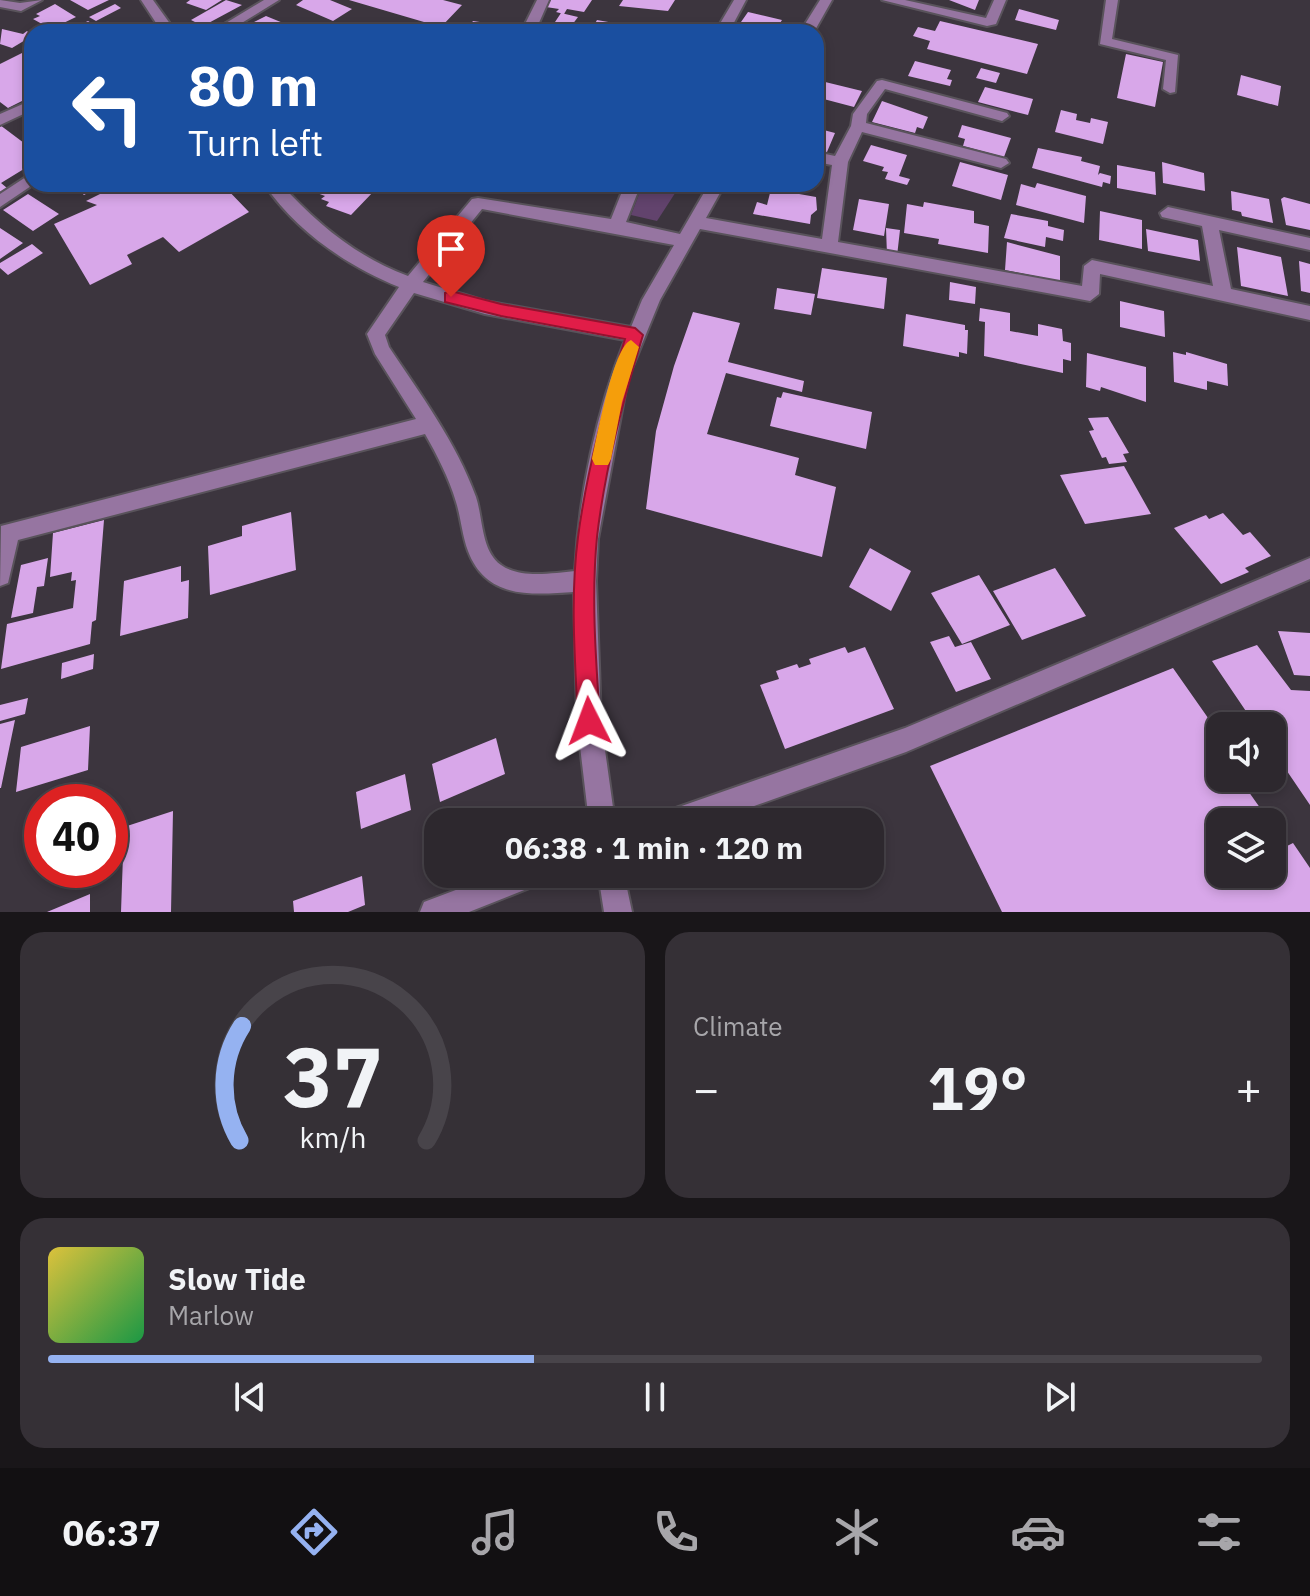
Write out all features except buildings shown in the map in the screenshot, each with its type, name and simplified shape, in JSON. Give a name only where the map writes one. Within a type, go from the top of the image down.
[{"type":"street","points":[[0,3],[21,7],[36,0]]},
{"type":"street","points":[[147,0],[164,24]]},
{"type":"street","points":[[232,24],[273,0]]},
{"type":"street","points":[[532,24],[543,0]]},
{"type":"street","points":[[726,24],[740,0]]},
{"type":"street","points":[[812,24],[826,0]]},
{"type":"street","points":[[888,0],[987,22],[991,21],[1000,0]]},
{"type":"street","points":[[1112,0],[1105,41],[1173,58],[1170,89]]},
{"type":"street","points":[[829,247],[840,162],[858,126],[860,114],[882,84],[1002,116]]},
{"type":"street","points":[[0,120],[24,108]]},
{"type":"street","points":[[858,126],[1001,163]]},
{"type":"street","points":[[824,159],[840,162]]},
{"type":"street","points":[[0,202],[24,184]]},
{"type":"street","points":[[278,192],[290,209],[339,250],[360,264],[411,286],[501,310],[635,335]]},
{"type":"street","points":[[481,192],[478,203],[381,324],[377,340],[452,464],[467,500],[483,562],[494,574],[538,582],[585,581]]},
{"type":"street","points":[[616,226],[630,192]]},
{"type":"street","points":[[600,808],[589,721],[585,581],[587,539],[607,427],[635,335],[661,278],[712,192]]},
{"type":"street","points":[[478,203],[616,226],[829,247],[1090,294],[1092,266],[1310,313]]},
{"type":"street","points":[[1168,213],[1310,244]]},
{"type":"street","points":[[1209,222],[1223,293]]},
{"type":"street","points":[[0,576],[9,533],[430,424]]},
{"type":"street","points":[[713,808],[906,740],[1310,568]]},
{"type":"street","points":[[434,912],[497,888]]},
{"type":"street","points":[[614,888],[618,912]]},
{"type":"shaded area","points":[[640,192],[676,192],[657,221],[631,215]]},
{"type":"slow traffic","points":[[601,459],[619,378],[631,347]]},
{"type":"route","points":[[451,297],[501,310],[635,335],[619,378],[607,427],[587,539],[585,646],[589,721]]}]
